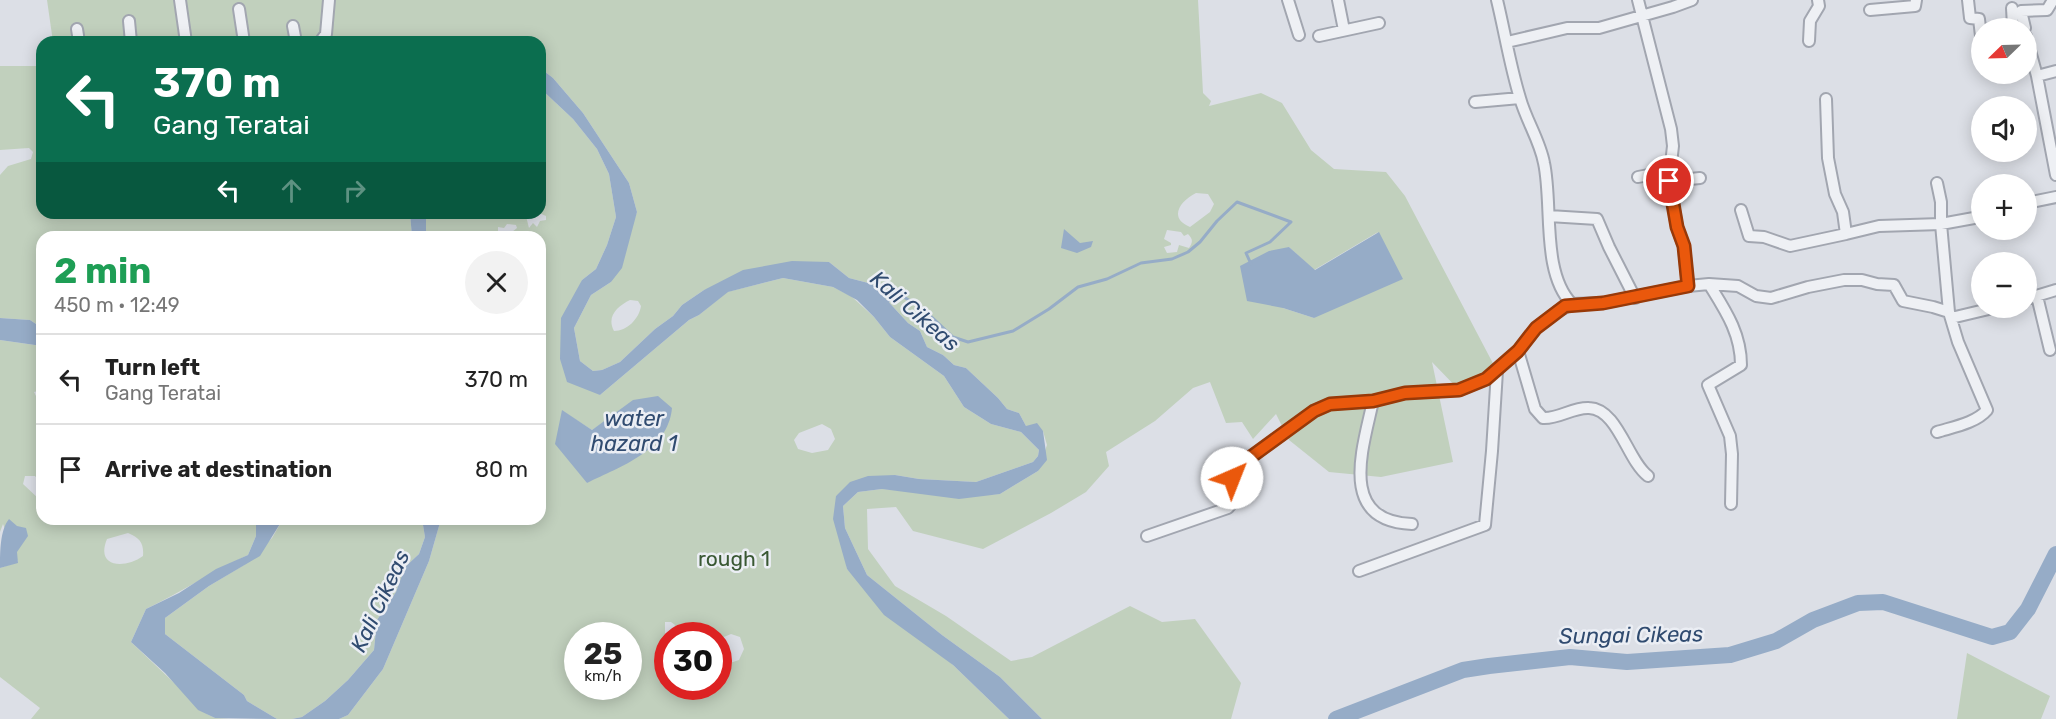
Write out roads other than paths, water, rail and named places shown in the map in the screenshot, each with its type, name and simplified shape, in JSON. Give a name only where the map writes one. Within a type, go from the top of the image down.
[{"type":"street","points":[[180,0],[185,36]]},
{"type":"street","points":[[324,36],[328,0]]},
{"type":"street","points":[[1288,0],[1299,35]]},
{"type":"street","points":[[1338,0],[1344,30]]},
{"type":"street","points":[[1497,0],[1520,98],[1544,161],[1557,276],[1567,299],[1572,304]]},
{"type":"street","points":[[1638,0],[1671,129],[1673,146],[1669,176],[1677,227],[1684,246],[1688,286]]},
{"type":"street","points":[[1507,42],[1567,28],[1593,29],[1692,0]]},
{"type":"street","points":[[1809,41],[1810,21],[1819,6],[1818,0]]},
{"type":"street","points":[[1870,10],[1915,6],[1916,0]]},
{"type":"street","points":[[1968,0],[1969,16],[1974,18]]},
{"type":"street","points":[[2023,18],[2021,11],[2047,10],[2053,0]]},
{"type":"street","points":[[2012,8],[2013,18]]},
{"type":"street","points":[[239,9],[243,36]]},
{"type":"street","points":[[129,21],[130,36]]},
{"type":"street","points":[[1319,36],[1379,23]]},
{"type":"street","points":[[293,26],[295,36]]},
{"type":"street","points":[[77,28],[78,36]]},
{"type":"street","points":[[2056,71],[2037,76],[2056,175]]},
{"type":"street","points":[[1475,102],[1520,98]]},
{"type":"street","points":[[1826,99],[1828,158],[1835,194],[1843,212],[1846,234]]},
{"type":"street","points":[[1638,177],[1700,178]]},
{"type":"street","points":[[1937,183],[1941,202],[1950,315],[1958,342],[1987,410],[1969,421],[1937,432]]},
{"type":"street","points":[[2037,201],[2056,197]]},
{"type":"street","points":[[1741,210],[1749,236],[1770,238],[1789,246],[1879,225],[1941,224],[1971,219]]},
{"type":"street","points":[[1549,216],[1597,219],[1635,298]]},
{"type":"street","points":[[1147,536],[1228,508],[1236,498],[1232,478],[1233,470],[1314,411],[1330,404],[1373,401],[1405,393],[1459,390],[1486,379],[1518,351],[1536,328],[1558,311],[1572,304],[1603,303],[1709,284],[1738,286],[1756,296],[1772,298],[1818,284],[1862,280],[1894,285],[1903,302],[1933,307],[1950,315],[1971,312]]},
{"type":"street","points":[[1709,284],[1736,331],[1741,354],[1741,364],[1708,385],[1730,436],[1731,504]]},
{"type":"street","points":[[2037,296],[2056,290]]},
{"type":"street","points":[[2037,312],[2050,350]]},
{"type":"street","points":[[1518,351],[1535,409],[1543,418],[1554,418],[1588,408],[1601,411],[1618,429],[1639,469],[1648,476]]},
{"type":"street","points":[[1359,571],[1485,525],[1497,371]]},
{"type":"street","points":[[1373,401],[1360,468],[1362,492],[1371,509],[1382,518],[1395,524],[1412,524]]},
{"type":"water","points":[[546,73],[583,113],[629,183],[637,212],[622,268],[611,282],[591,295],[574,328],[580,361],[593,371],[602,370],[620,362],[655,329],[673,316],[682,305],[704,290],[743,270],[792,261],[829,262],[849,278],[872,284],[908,323],[920,331],[927,347],[943,355],[954,365],[966,368],[1007,409],[1019,413],[1026,426],[1037,423],[1043,431],[1047,460],[1038,471],[1000,494],[959,499],[882,489],[858,492],[843,506],[845,528],[867,575],[942,635],[1000,677],[1042,719],[1009,719],[953,665],[884,615],[847,569],[833,519],[836,496],[850,482],[868,476],[895,475],[919,479],[976,482],[1033,462],[1039,450],[1021,432],[991,424],[964,407],[944,376],[890,337],[857,300],[833,287],[783,278],[728,292],[689,320],[600,395],[567,382],[560,359],[561,318],[582,280],[596,269],[616,217],[609,174],[597,149],[573,119],[546,94]]},
{"type":"water","points":[[410,219],[426,219],[426,231],[412,231]]},
{"type":"water","points":[[1064,229],[1080,243],[1093,241],[1091,247],[1077,253],[1061,248]]},
{"type":"water","points":[[1379,232],[1403,279],[1314,318],[1283,308],[1247,301],[1240,266],[1269,251],[1289,247],[1315,270]]},
{"type":"water","points":[[0,318],[30,320],[36,324],[36,345],[0,340]]},
{"type":"water","name":"water hazard 1","points":[[658,396],[672,408],[669,423],[662,435],[641,455],[587,483],[555,444],[562,410],[592,430],[633,400]]},
{"type":"water","points":[[9,519],[17,526],[26,528],[28,536],[17,552],[18,563],[0,568],[2,535]]},
{"type":"water","points":[[256,525],[279,525],[260,556],[209,586],[165,618],[165,634],[244,695],[247,701],[277,719],[215,718],[198,710],[165,673],[131,642],[146,609],[179,593],[216,569],[248,555],[256,536]]},
{"type":"water","points":[[423,525],[439,525],[429,561],[383,669],[348,715],[339,719],[292,719],[302,717],[325,701],[348,680],[374,650],[377,620],[396,592],[405,567],[419,554],[425,537]]},
{"type":"waterway","name":"Kali Cikeas","points":[[885,304],[897,293],[922,308],[953,337],[968,342],[1013,331],[1049,309],[1078,287],[1107,279],[1141,263],[1172,259],[1188,252],[1237,202],[1291,222],[1270,242],[1246,253],[1251,264]]},
{"type":"waterway","name":"Sungai Cikeas","points":[[1336,719],[1463,670],[1570,657],[1627,662],[1730,655],[1776,641],[1813,620],[1858,603],[1883,602],[1992,637],[2010,632],[2028,609],[2056,554]]},
{"type":"park label","name":"rough 1","points":[[734,558]]}]
